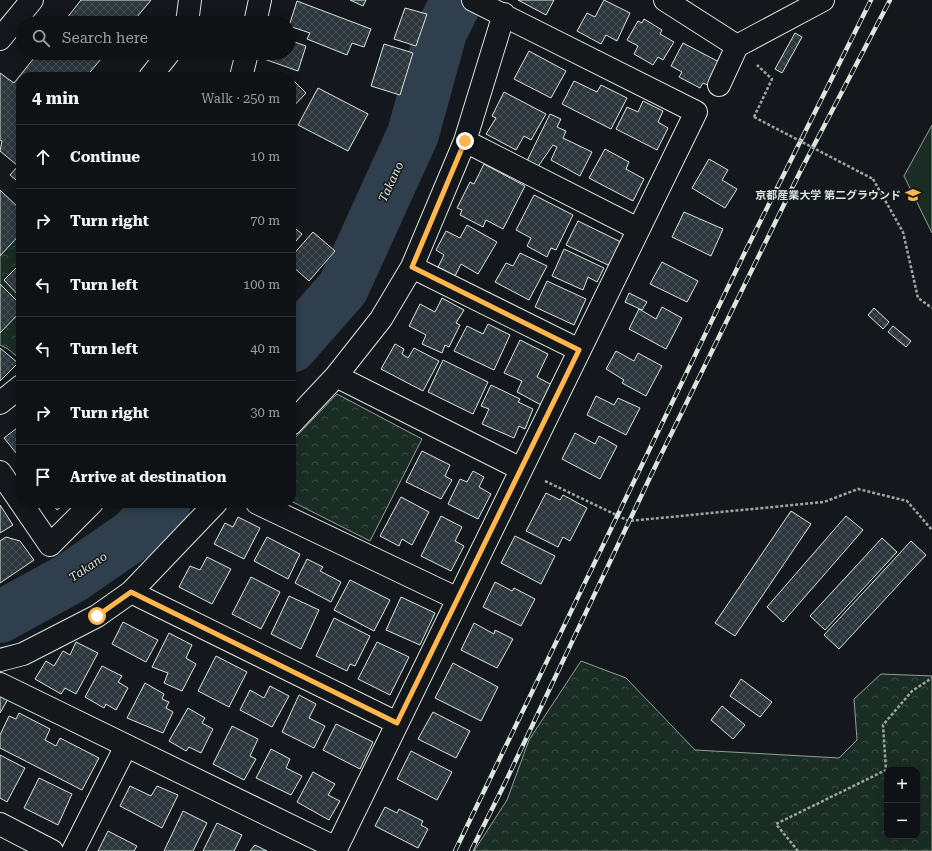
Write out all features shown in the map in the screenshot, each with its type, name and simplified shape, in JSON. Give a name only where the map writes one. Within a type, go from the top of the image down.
[{"type":"street","points":[[19,16],[32,0]]},
{"type":"street","points":[[189,16],[190,0]]},
{"type":"street","points":[[257,16],[260,0]]},
{"type":"street","points":[[665,0],[737,46]]},
{"type":"street","points":[[718,85],[737,46],[823,0]]},
{"type":"street","points":[[0,684],[335,850],[696,112],[504,14],[479,3]]},
{"type":"street","points":[[296,419],[336,376],[382,319],[412,267],[465,141],[504,14]]},
{"type":"street","points":[[0,39],[16,20]]},
{"type":"street","points":[[154,72],[163,60]]},
{"type":"street","points":[[242,72],[245,60]]},
{"type":"street","points":[[465,141],[638,229]]},
{"type":"street","points":[[412,267],[579,350]]},
{"type":"street","points":[[336,376],[521,469]]},
{"type":"street","points":[[0,403],[16,390]]},
{"type":"street","points":[[0,472],[16,495]]},
{"type":"street","points":[[25,508],[50,545],[87,508]]},
{"type":"street","points":[[0,660],[23,654],[97,616],[131,592],[211,508]]},
{"type":"street","points":[[267,508],[458,599]]},
{"type":"street","points":[[131,592],[397,723]]},
{"type":"street","points":[[73,851],[126,746]]},
{"type":"street","points":[[0,824],[52,851]]},
{"type":"path","points":[[772,79],[754,117],[873,179],[903,232],[918,298],[932,308]]},
{"type":"path","points":[[521,469],[629,521],[824,502],[858,489],[907,502],[932,530]]},
{"type":"path","points":[[798,851],[776,824],[886,770],[883,725],[912,690],[932,678]]},
{"type":"green space","points":[[932,125],[932,233],[904,176]]},
{"type":"green space","points":[[16,227],[16,356],[0,345],[0,237]]},
{"type":"green space","points":[[337,394],[422,439],[370,541],[296,504],[296,437]]},
{"type":"green space","points":[[581,661],[626,678],[695,750],[839,758],[857,740],[854,699],[881,674],[932,676],[932,851],[474,851],[507,800],[529,740]]},
{"type":"building","points":[[81,0],[151,0],[138,16],[68,16]]},
{"type":"building","points":[[350,0],[366,0],[363,6]]},
{"type":"building","points":[[518,0],[554,0],[546,15]]},
{"type":"building","points":[[604,0],[630,13],[617,41],[606,35],[601,44],[577,31],[587,13],[595,17]]},
{"type":"building","points":[[297,1],[371,29],[364,47],[352,43],[347,55],[307,39],[310,33],[296,28],[296,16],[292,16]]},
{"type":"building","points":[[405,8],[427,14],[416,46],[394,39]]},
{"type":"building","points":[[644,19],[662,30],[660,34],[674,42],[663,60],[658,57],[653,65],[634,54],[638,46],[627,40],[638,21],[642,23]]},
{"type":"building","points":[[795,33],[802,37],[782,73],[775,69]]},
{"type":"building","points":[[296,42],[306,46],[298,71],[267,60],[296,60]]},
{"type":"building","points":[[683,43],[721,63],[710,86],[703,83],[700,88],[679,77],[682,72],[671,66]]},
{"type":"building","points":[[384,44],[413,53],[400,95],[371,86]]},
{"type":"building","points":[[529,51],[566,71],[551,98],[514,79]]},
{"type":"building","points":[[32,60],[100,60],[90,72],[23,72]]},
{"type":"building","points":[[0,73],[14,83],[16,80],[16,164],[0,151],[2,141],[0,140]]},
{"type":"building","points":[[574,81],[597,92],[601,85],[627,98],[611,129],[562,104]]},
{"type":"building","points":[[296,83],[306,93],[296,104]]},
{"type":"building","points":[[318,88],[368,114],[348,151],[298,125]]},
{"type":"building","points":[[504,92],[546,114],[531,140],[524,136],[516,150],[486,134],[496,118],[492,116]]},
{"type":"building","points":[[643,101],[663,111],[658,122],[668,128],[657,150],[616,129],[627,107],[638,112]]},
{"type":"building","points":[[550,114],[561,119],[557,127],[566,131],[563,138],[592,152],[580,176],[551,160],[557,147],[553,145],[537,168],[526,163]]},
{"type":"building","points":[[605,149],[629,162],[626,169],[644,179],[633,201],[589,178]]},
{"type":"building","points":[[709,159],[728,170],[722,180],[737,189],[725,208],[692,188]]},
{"type":"building","points":[[484,164],[525,186],[503,229],[486,220],[483,227],[460,215],[462,210],[457,208],[470,182],[474,184]]},
{"type":"building","points":[[16,168],[16,180],[10,175]]},
{"type":"building","points":[[0,190],[16,205],[16,238],[0,256]]},
{"type":"building","points":[[534,195],[573,215],[556,250],[551,248],[547,257],[527,246],[531,238],[516,230]]},
{"type":"building","points":[[684,212],[723,229],[711,256],[672,237]]},
{"type":"building","points":[[578,221],[621,242],[610,266],[566,245]]},
{"type":"building","points":[[467,225],[497,242],[478,274],[461,264],[455,276],[438,267],[444,255],[436,250],[446,231],[460,238]]},
{"type":"building","points":[[296,229],[302,234],[296,241]]},
{"type":"building","points":[[313,232],[335,251],[309,281],[296,269],[296,251]]},
{"type":"building","points":[[564,249],[604,268],[597,282],[588,277],[583,290],[552,276]]},
{"type":"building","points":[[520,253],[547,266],[529,300],[495,282],[506,263],[513,266]]},
{"type":"building","points":[[662,262],[698,281],[687,302],[650,284]]},
{"type":"building","points":[[16,268],[16,293],[4,280]]},
{"type":"building","points":[[547,281],[586,299],[574,325],[535,307]]},
{"type":"building","points":[[0,284],[16,300],[16,316],[0,333]]},
{"type":"building","points":[[629,293],[647,302],[642,310],[625,302]]},
{"type":"building","points":[[442,298],[464,310],[456,323],[460,325],[449,347],[445,345],[442,353],[422,344],[426,335],[409,326],[420,304],[435,312]]},
{"type":"building","points":[[662,307],[682,318],[666,349],[629,329],[639,309],[656,319]]},
{"type":"building","points":[[874,308],[889,322],[883,329],[868,315]]},
{"type":"building","points":[[488,324],[510,335],[494,370],[454,351],[467,326],[483,334]]},
{"type":"building","points":[[893,326],[911,341],[906,347],[888,332]]},
{"type":"building","points":[[520,340],[548,354],[537,377],[554,386],[543,406],[517,392],[522,381],[504,373]]},
{"type":"building","points":[[395,344],[404,349],[402,354],[408,358],[414,348],[439,361],[423,391],[381,369]]},
{"type":"building","points":[[0,348],[16,361],[16,365],[0,381]]},
{"type":"building","points":[[616,351],[634,361],[638,353],[662,366],[646,396],[622,383],[624,380],[606,369]]},
{"type":"building","points":[[443,360],[488,382],[473,414],[428,392]]},
{"type":"building","points":[[491,385],[520,399],[518,402],[533,409],[525,429],[519,426],[514,438],[482,424],[489,409],[481,406]]},
{"type":"building","points":[[596,396],[614,405],[618,398],[640,408],[626,435],[587,415]]},
{"type":"building","points":[[16,429],[16,453],[4,438]]},
{"type":"building","points":[[575,433],[595,444],[599,436],[617,446],[600,479],[562,459]]},
{"type":"building","points":[[422,451],[450,465],[445,476],[452,480],[441,499],[406,482]]},
{"type":"building","points":[[473,471],[484,477],[479,487],[491,494],[478,519],[448,504],[460,479],[467,482]]},
{"type":"building","points":[[546,493],[560,500],[563,495],[587,508],[570,541],[563,537],[558,547],[526,531]]},
{"type":"building","points":[[401,497],[429,512],[412,545],[402,539],[399,546],[380,536]]},
{"type":"building","points":[[0,505],[13,525],[0,533]]},
{"type":"building","points":[[791,511],[811,524],[735,636],[715,623]]},
{"type":"building","points":[[441,516],[462,527],[455,541],[464,546],[451,571],[421,556]]},
{"type":"building","points":[[846,516],[863,530],[783,622],[767,607]]},
{"type":"building","points":[[238,517],[260,528],[244,559],[214,544],[225,523],[233,527]]},
{"type":"building","points":[[515,536],[555,556],[541,584],[501,563]]},
{"type":"building","points":[[6,537],[20,541],[34,560],[0,583],[0,541]]},
{"type":"building","points":[[267,537],[300,554],[288,579],[254,561]]},
{"type":"building","points":[[882,538],[897,552],[825,630],[810,616]]},
{"type":"building","points":[[911,541],[926,555],[839,649],[824,635]]},
{"type":"building","points":[[207,557],[231,569],[212,604],[179,587],[190,566],[200,570]]},
{"type":"building","points":[[307,559],[323,567],[320,571],[341,582],[331,602],[295,583]]},
{"type":"building","points":[[251,577],[280,592],[261,629],[232,614]]},
{"type":"building","points":[[350,580],[390,600],[374,631],[334,610]]},
{"type":"building","points":[[495,582],[512,591],[514,588],[535,599],[521,626],[483,607]]},
{"type":"building","points":[[289,596],[319,610],[301,649],[271,634]]},
{"type":"building","points":[[401,597],[435,613],[420,645],[386,630]]},
{"type":"building","points":[[334,618],[370,636],[355,666],[350,664],[347,671],[316,656]]},
{"type":"building","points":[[123,622],[158,640],[146,662],[112,644]]},
{"type":"building","points":[[474,623],[494,634],[495,630],[513,639],[497,668],[461,650]]},
{"type":"building","points":[[169,633],[192,645],[186,658],[196,664],[182,691],[164,683],[168,673],[152,667]]},
{"type":"building","points":[[76,642],[98,653],[76,694],[65,688],[61,694],[35,679],[46,661],[54,666],[63,651],[70,655]]},
{"type":"building","points":[[377,642],[409,657],[390,695],[358,679]]},
{"type":"building","points":[[216,656],[247,672],[229,707],[198,691]]},
{"type":"building","points":[[453,663],[498,687],[481,721],[435,698]]},
{"type":"building","points":[[102,666],[122,676],[118,682],[128,688],[116,710],[106,704],[104,708],[85,697]]},
{"type":"building","points":[[741,679],[772,702],[760,717],[730,696]]},
{"type":"building","points":[[145,683],[164,694],[162,699],[169,702],[166,708],[173,712],[163,733],[127,718]]},
{"type":"building","points":[[270,686],[289,696],[272,727],[240,710],[250,690],[264,698]]},
{"type":"building","points":[[0,695],[8,699],[0,713]]},
{"type":"building","points":[[299,695],[316,704],[309,718],[325,726],[314,748],[282,732]]},
{"type":"building","points":[[722,706],[745,725],[733,739],[711,720]]},
{"type":"building","points":[[188,708],[205,718],[202,723],[213,729],[201,753],[189,747],[186,751],[169,741]]},
{"type":"building","points":[[433,712],[470,731],[456,758],[418,739]]},
{"type":"building","points":[[19,713],[50,729],[45,740],[56,746],[60,738],[99,758],[82,790],[0,748],[0,735],[9,716],[16,719]]},
{"type":"building","points":[[336,724],[373,742],[360,769],[323,750]]},
{"type":"building","points":[[232,726],[258,739],[250,756],[256,759],[244,780],[213,764]]},
{"type":"building","points":[[271,749],[290,759],[286,768],[302,776],[291,795],[256,778]]},
{"type":"building","points":[[411,751],[452,772],[437,800],[397,779]]},
{"type":"building","points":[[0,755],[25,768],[7,802],[0,798]]},
{"type":"building","points":[[313,772],[335,784],[328,795],[340,801],[329,820],[297,802]]},
{"type":"building","points":[[39,778],[72,794],[58,825],[24,808]]},
{"type":"building","points":[[130,786],[151,796],[157,786],[178,795],[162,828],[120,806]]},
{"type":"building","points":[[385,807],[397,813],[399,809],[423,821],[421,825],[428,829],[418,848],[375,826]]},
{"type":"building","points":[[183,811],[207,823],[193,851],[164,851]]},
{"type":"building","points":[[217,823],[242,835],[234,851],[203,851]]},
{"type":"building","points":[[108,831],[137,846],[134,851],[98,851]]},
{"type":"building","points":[[255,845],[267,851],[250,851]]},
{"type":"waterway","name":"Takano","points":[[296,341],[343,288],[413,134],[441,32],[457,0]]},
{"type":"waterway","name":"Takano","points":[[0,617],[71,578],[132,536],[160,508]]},
{"type":"railway","points":[[455,851],[746,250],[871,0]]},
{"type":"railway","points":[[471,851],[505,783],[654,469],[800,172],[890,0]]},
{"type":"place","name":"京都産業大学 第二グラウンド","points":[[913,195]]},
{"type":"route","points":[[97,616],[131,592],[397,723],[579,350],[412,267],[465,141]]}]
